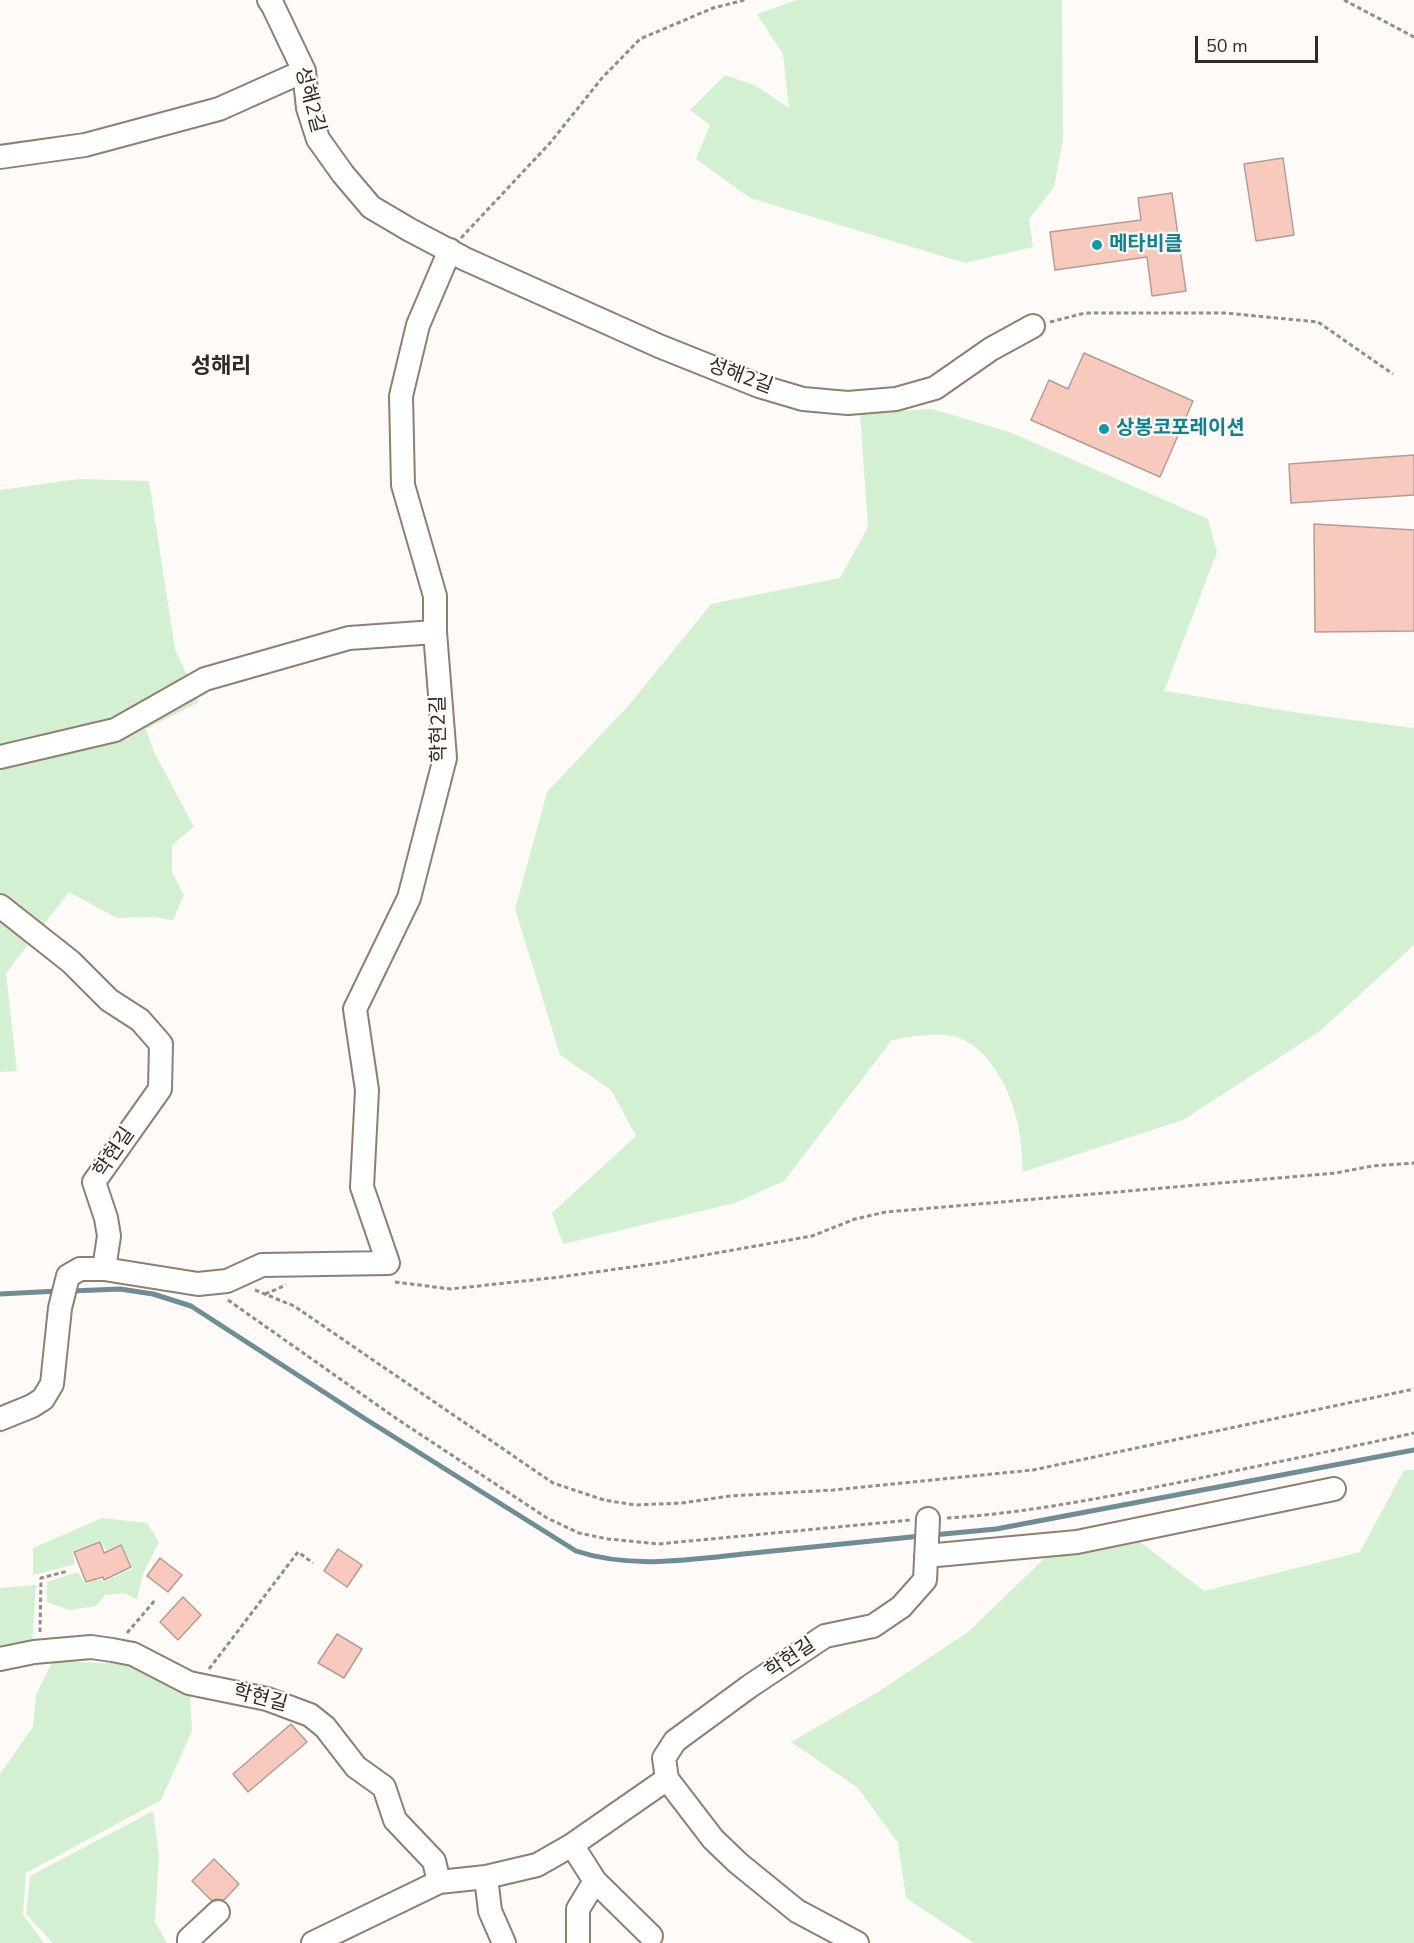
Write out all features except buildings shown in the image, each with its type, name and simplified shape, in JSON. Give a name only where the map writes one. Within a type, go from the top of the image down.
[{"type":"street","name":"성해2길","points":[[268,0],[304,71],[308,108],[318,139],[371,207],[410,231],[475,264],[659,346],[759,386],[803,399],[848,403],[896,399],[935,388],[991,349],[1034,326]]},
{"type":"street","points":[[0,157],[85,145],[219,110],[304,71]]},
{"type":"street","name":"학현2길","points":[[391,1272],[362,1187],[367,1090],[354,1009],[409,898],[445,758],[435,632],[435,596],[403,485],[401,396],[418,325],[450,250]]},
{"type":"street","points":[[0,757],[115,730],[205,679],[349,638],[435,632]]},
{"type":"street","name":"학현길","points":[[0,906],[71,962],[110,1000],[140,1020],[160,1044],[160,1089],[94,1182],[106,1218],[109,1236],[104,1269]]},
{"type":"street","points":[[0,1419],[43,1399],[52,1384],[60,1308],[68,1276],[80,1269],[104,1269],[198,1284],[227,1281],[262,1265],[391,1272]]},
{"type":"street","points":[[926,1556],[1077,1542],[1334,1489]]},
{"type":"street","name":"학현길","points":[[667,1779],[664,1758],[675,1741],[750,1686],[825,1636],[873,1626],[901,1607],[925,1580],[928,1519]]},
{"type":"street","name":"학현길","points":[[0,1659],[38,1652],[91,1647],[112,1650],[133,1654],[189,1683],[246,1694],[286,1705],[310,1715],[325,1727],[356,1767],[384,1787],[395,1820],[434,1861],[439,1882]]},
{"type":"street","points":[[313,1943],[439,1882],[486,1877],[537,1866],[572,1845],[667,1779],[713,1839],[738,1863],[797,1911],[857,1943]]},
{"type":"street","points":[[572,1845],[595,1881],[651,1936]]},
{"type":"street","points":[[486,1877],[490,1911],[504,1943]]},
{"type":"street","points":[[578,1943],[578,1910],[595,1881]]},
{"type":"street","points":[[189,1943],[189,1940],[218,1912]]},
{"type":"path","points":[[450,250],[550,143],[602,78],[640,39],[713,8],[746,0]]},
{"type":"path","points":[[1344,0],[1414,37]]},
{"type":"path","points":[[1034,326],[1085,314],[1226,314],[1318,322],[1393,374]]},
{"type":"path","points":[[391,1272],[451,1288],[560,1277],[660,1263],[812,1236],[855,1219],[886,1212],[1336,1173],[1372,1166],[1414,1163]]},
{"type":"path","points":[[198,1284],[211,1288],[397,1419],[547,1518],[579,1533],[608,1539],[658,1544],[993,1515],[1072,1503],[1414,1433]]},
{"type":"path","points":[[265,1294],[283,1285],[294,1284]]},
{"type":"path","points":[[254,1290],[294,1306],[553,1483],[595,1498],[635,1506],[681,1503],[730,1496],[833,1490],[1033,1470],[1414,1389]]},
{"type":"path","points":[[197,1684],[298,1552],[313,1563]]},
{"type":"path","points":[[38,1652],[41,1578],[68,1571]]},
{"type":"path","points":[[112,1650],[156,1599]]},
{"type":"green space","points":[[797,0],[1062,0],[1063,140],[1054,187],[1029,219],[1033,247],[965,263],[750,198],[696,159],[710,125],[690,110],[725,75],[756,86],[789,108],[783,54],[757,14]]},
{"type":"green space","points":[[933,409],[1012,433],[1208,519],[1217,552],[1164,691],[1306,714],[1414,728],[1414,945],[1320,1031],[1183,1120],[1023,1172],[1015,1112],[996,1071],[977,1048],[952,1036],[922,1035],[892,1040],[784,1181],[735,1203],[563,1244],[552,1213],[636,1136],[611,1090],[560,1055],[515,909],[547,792],[629,705],[711,604],[840,578],[868,527],[860,413]]},
{"type":"green space","points":[[78,479],[149,481],[175,649],[199,702],[146,729],[154,752],[194,827],[172,845],[172,872],[184,895],[173,920],[154,917],[117,918],[69,892],[6,973],[17,1071],[0,1072],[0,490]]},
{"type":"green space","points":[[1404,1470],[1414,1470],[1414,1943],[974,1943],[906,1898],[898,1843],[858,1788],[791,1742],[878,1692],[968,1632],[1055,1548],[1136,1539],[1204,1591],[1360,1552]]},
{"type":"green space","points":[[102,1518],[147,1523],[159,1542],[143,1574],[137,1599],[124,1593],[105,1595],[96,1606],[69,1610],[47,1602],[47,1582],[78,1572],[85,1584],[101,1579],[104,1582],[133,1568],[121,1544],[106,1550],[101,1541],[72,1551],[75,1564],[33,1575],[33,1548]]},
{"type":"green space","points":[[36,1585],[32,1645],[0,1653],[0,1588]]},
{"type":"green space","points":[[53,1661],[128,1664],[190,1694],[192,1731],[161,1800],[26,1873],[23,1915],[44,1943],[0,1943],[0,1774],[33,1727],[36,1695]]},
{"type":"green space","points":[[153,1811],[159,1855],[155,1922],[167,1943],[53,1943],[26,1914],[30,1876]]},
{"type":"waterway","points":[[71,1291],[120,1289],[153,1294],[191,1306],[576,1551],[598,1557],[642,1562],[709,1558],[921,1536]]},
{"type":"waterway","points":[[0,1294],[58,1291]]},
{"type":"waterway","points":[[933,1535],[996,1529],[1414,1450]]},
{"type":"place","name":"메타비클","points":[[1097,245]]},
{"type":"place","name":"상봉코포레이션","points":[[1104,429]]},
{"type":"district","name":"성해리","points":[[221,368]]}]
